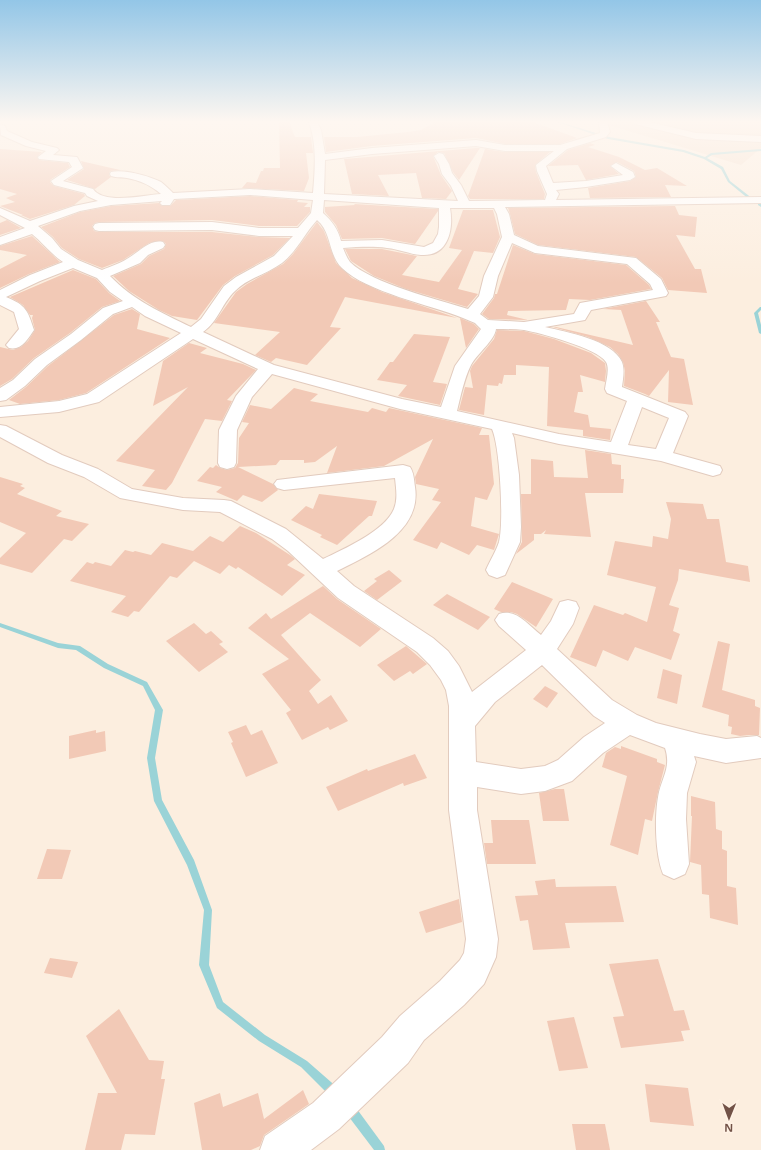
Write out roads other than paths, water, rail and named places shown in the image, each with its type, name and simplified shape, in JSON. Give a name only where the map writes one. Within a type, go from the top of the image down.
[{"type":"street","points":[[64,176],[56,181],[58,183],[89,191],[91,194],[111,202]]},
{"type":"street","points":[[131,176],[158,185],[170,196]]},
{"type":"street","points":[[0,412],[61,407],[78,404],[94,398],[210,318],[222,297],[230,288],[239,280],[263,270],[281,257],[292,246],[308,221],[317,214],[320,176]]},
{"type":"street","points":[[448,176],[456,185],[465,205]]},
{"type":"street","points":[[544,176],[553,194],[549,203]]},
{"type":"street","points":[[550,186],[586,184],[630,177],[630,176]]},
{"type":"street","points":[[0,241],[78,208],[111,202],[170,196],[250,192],[444,205],[761,200]]},
{"type":"street","points":[[138,228],[163,207],[170,196]]},
{"type":"street","points":[[336,245],[373,243],[402,246],[420,251],[430,251],[440,243],[445,234],[447,218],[444,205]]},
{"type":"street","points":[[471,315],[486,297],[491,276],[508,237],[503,214],[498,205]]},
{"type":"street","points":[[0,211],[31,227],[48,241],[57,252],[73,264],[102,275],[114,289],[150,313],[268,368],[348,391],[448,414],[559,439],[663,456],[713,470]]},
{"type":"street","points":[[317,214],[330,224],[342,262],[354,271],[403,293],[471,315],[486,324],[524,326],[567,337],[601,350],[612,359],[616,374],[613,389],[679,416],[663,456]]},
{"type":"street","points":[[99,227],[138,228],[212,226],[259,232],[301,232]]},
{"type":"street","points":[[508,237],[536,249],[631,260],[656,282],[661,292],[640,295],[619,301],[585,306],[580,317],[524,326]]},
{"type":"street","points":[[102,275],[135,260],[144,252],[159,245]]},
{"type":"street","points":[[0,295],[35,278],[73,264]]},
{"type":"street","points":[[0,300],[17,306],[20,310],[27,330],[14,345]]},
{"type":"street","points":[[0,396],[19,383],[41,362],[76,338],[108,311],[133,302]]},
{"type":"street","points":[[448,414],[461,370],[472,349],[486,335],[488,330],[486,324]]},
{"type":"street","points":[[227,462],[228,430],[244,396],[268,368]]},
{"type":"street","points":[[618,448],[636,399]]},
{"type":"street","points":[[497,570],[509,542],[511,527],[509,475],[505,438],[499,425]]},
{"type":"street","points":[[0,430],[55,459],[90,473],[127,494],[183,504],[224,506],[279,534],[295,546],[346,592],[425,645],[439,658],[459,689],[462,706],[463,810],[482,939],[480,956],[472,972],[452,993],[412,1028],[395,1050],[326,1116],[279,1150]]},
{"type":"street","points":[[284,484],[402,471],[407,492],[404,511],[392,527],[374,542],[320,570]]},
{"type":"street","points":[[462,723],[485,696],[543,651],[564,622],[568,608]]},
{"type":"street","points":[[507,620],[543,651],[603,708],[628,723],[652,734],[726,751],[757,748]]},
{"type":"street","points":[[462,772],[510,780],[531,781],[556,776],[569,767],[599,740],[628,723]]},
{"type":"street","points":[[674,864],[671,819],[673,793],[682,762],[676,740]]},
{"type":"waterway","points":[[726,176],[729,181],[751,199]]},
{"type":"waterway","points":[[761,308],[756,313],[761,333]]},
{"type":"waterway","points":[[0,625],[58,645],[78,648],[106,666],[145,684],[159,710],[151,758],[158,801],[191,863],[208,910],[204,965],[220,1005],[262,1038],[304,1064],[335,1093]]},
{"type":"waterway","points":[[350,1109],[380,1150]]}]
